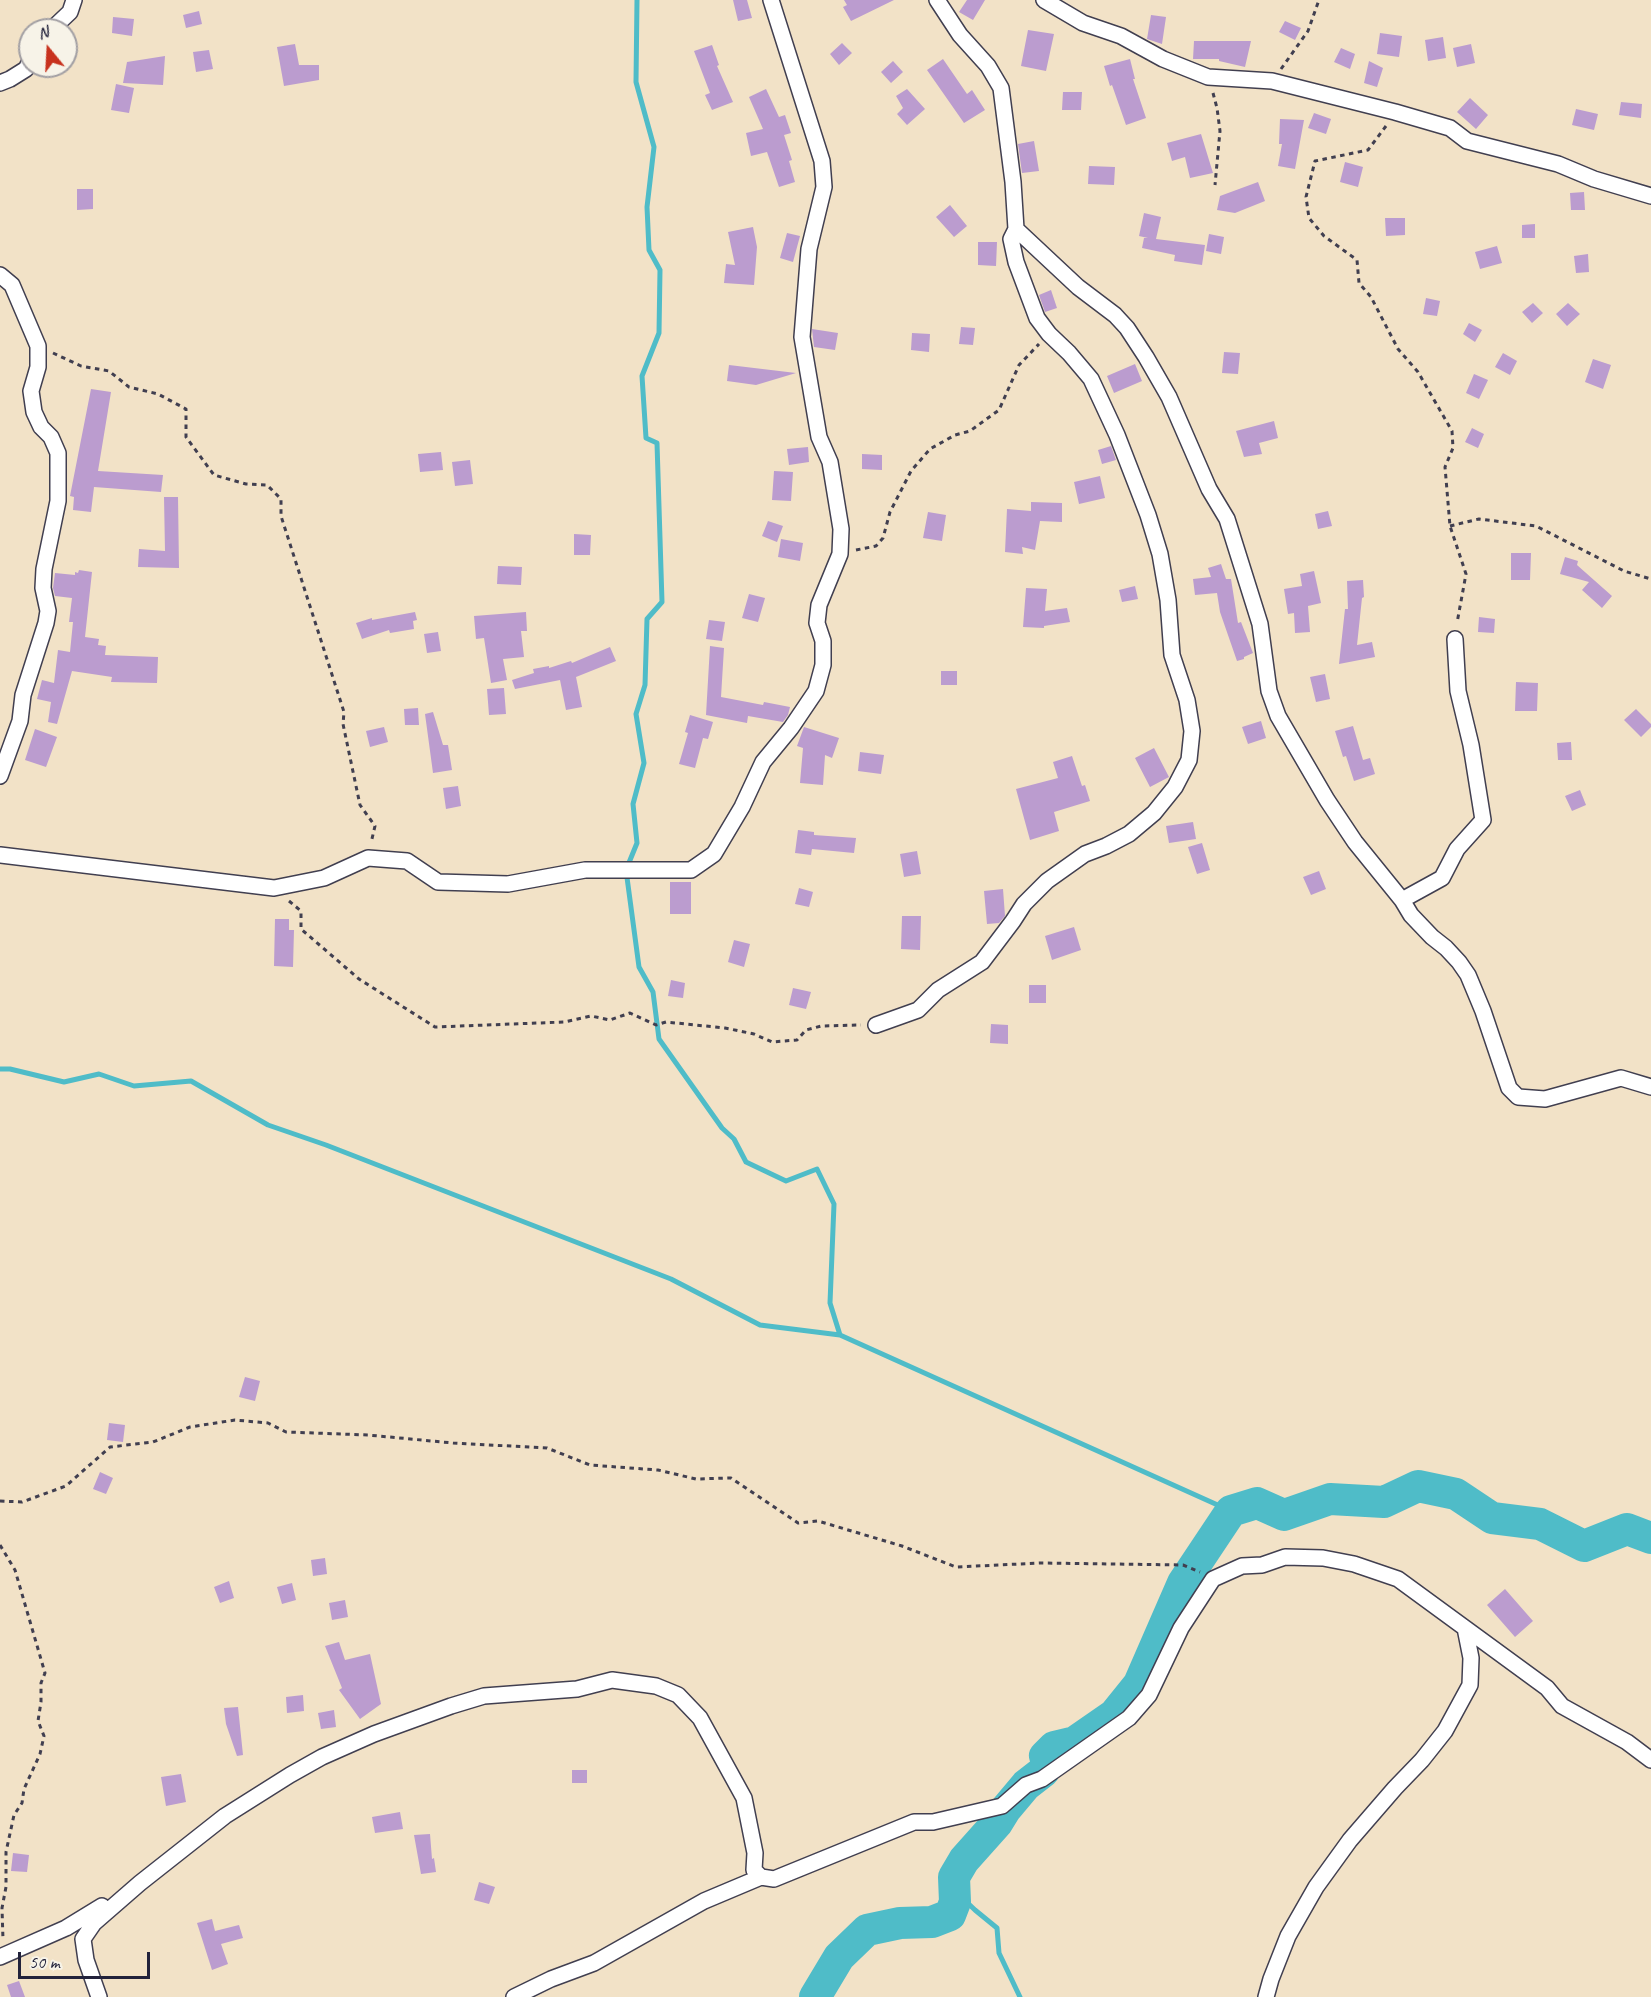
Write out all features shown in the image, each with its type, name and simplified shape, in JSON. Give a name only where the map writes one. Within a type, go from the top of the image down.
[{"type":"street","points":[[64,18],[70,12],[74,0]]},
{"type":"street","points":[[0,855],[274,888],[324,878],[368,858],[407,861],[438,882],[508,884],[585,870],[692,870],[714,854],[742,807],[764,762],[816,691],[824,665],[823,641],[817,623],[819,605],[840,554],[841,529],[831,462],[819,437],[802,337],[809,249],[824,187],[822,161],[771,0]]},
{"type":"street","points":[[876,1025],[918,1010],[939,990],[982,962],[1024,904],[1047,881],[1085,854],[1129,834],[1154,813],[1175,788],[1189,760],[1192,731],[1187,700],[1172,655],[1168,600],[1160,554],[1148,515],[1117,435],[1091,379],[1037,318],[1016,262],[1011,239],[1016,229],[1013,182],[1001,88],[988,66],[960,35],[937,0]]},
{"type":"street","points":[[1044,0],[1083,23],[1121,36],[1163,59],[1208,77],[1272,81],[1395,112],[1450,128],[1467,141],[1558,164],[1594,179],[1651,196]]},
{"type":"street","points":[[0,83],[18,73]]},
{"type":"street","points":[[1016,229],[1078,287],[1115,315],[1127,328],[1169,397],[1209,489],[1227,519],[1260,624],[1269,691],[1278,716],[1307,767],[1350,834],[1402,900],[1411,915],[1460,962],[1476,991],[1513,1094],[1518,1097],[1545,1099],[1621,1078],[1651,1087]]},
{"type":"street","points":[[0,275],[12,285],[38,346],[38,367],[31,391],[34,412],[41,427],[51,437],[57,453],[58,501],[44,569],[43,588],[48,610],[46,623],[23,695],[20,721],[0,776]]},
{"type":"street","points":[[1402,900],[1442,878],[1457,849],[1483,820],[1472,745],[1458,691],[1455,639]]},
{"type":"street","points":[[514,1997],[550,1979],[594,1963],[704,1901],[761,1877],[774,1878],[914,1822],[933,1822],[1002,1806],[1026,1785],[1042,1779],[1129,1718],[1149,1695],[1181,1628],[1213,1578],[1242,1566],[1262,1565],[1285,1557],[1323,1558],[1354,1564],[1398,1579],[1547,1688],[1562,1706],[1627,1742],[1651,1760]]},
{"type":"street","points":[[1266,1997],[1288,1936],[1316,1887],[1350,1840],[1422,1760],[1444,1731],[1470,1686],[1472,1658],[1465,1628]]},
{"type":"street","points":[[99,1997],[86,1960],[83,1939],[94,1923],[225,1816],[322,1757],[451,1706],[484,1696],[577,1689],[612,1680],[656,1686],[678,1695],[700,1718],[744,1798],[755,1853],[754,1870],[761,1877]]},
{"type":"street","points":[[2,1956],[66,1928],[141,1883]]},
{"type":"path","points":[[1272,81],[1308,31],[1319,0]]},
{"type":"path","points":[[1208,77],[1217,108],[1220,131],[1215,185]]},
{"type":"path","points":[[1395,112],[1368,150],[1315,161],[1306,197],[1309,218],[1324,236],[1357,260],[1359,284],[1371,297],[1398,349],[1418,372],[1452,431],[1453,448],[1445,467],[1449,526],[1466,574],[1455,639]]},
{"type":"path","points":[[840,554],[876,546],[883,538],[890,512],[911,471],[930,450],[955,435],[970,431],[999,410],[1019,365],[1049,334]]},
{"type":"path","points":[[38,346],[81,366],[109,371],[129,387],[158,394],[186,409],[186,437],[214,475],[246,484],[267,485],[281,499],[281,516],[344,712],[343,724],[360,805],[375,826],[368,858]]},
{"type":"path","points":[[1449,526],[1479,519],[1536,526],[1624,571],[1651,579]]},
{"type":"path","points":[[274,888],[301,911],[301,929],[359,979],[435,1027],[564,1022],[591,1016],[610,1020],[630,1013],[656,1025],[666,1022],[725,1028],[754,1034],[772,1042],[797,1040],[806,1030],[821,1026],[876,1025]]},
{"type":"path","points":[[0,1502],[22,1502],[66,1486],[110,1447],[153,1442],[190,1428],[235,1420],[268,1423],[286,1432],[368,1435],[453,1443],[547,1448],[590,1465],[658,1470],[696,1479],[731,1478],[798,1523],[818,1521],[902,1546],[956,1567],[1041,1563],[1183,1565],[1213,1578]]},
{"type":"path","points":[[0,1545],[15,1570],[45,1673],[41,1683],[38,1721],[44,1736],[40,1754],[24,1789],[22,1803],[14,1815],[6,1852],[6,1887],[2,1908],[2,1956]]},
{"type":"building","points":[[733,0],[747,0],[752,18],[738,21]]},
{"type":"building","points":[[844,0],[894,0],[851,21],[843,7],[847,5]]},
{"type":"building","points":[[967,0],[985,0],[973,20],[959,12]]},
{"type":"building","points":[[199,11],[202,24],[186,28],[183,15]]},
{"type":"building","points":[[1151,15],[1166,17],[1162,44],[1147,39]]},
{"type":"building","points":[[113,17],[134,19],[132,36],[112,33]]},
{"type":"building","points":[[1285,21],[1301,28],[1295,40],[1279,32]]},
{"type":"building","points":[[1028,30],[1054,34],[1046,71],[1021,66]]},
{"type":"building","points":[[1380,33],[1402,36],[1399,57],[1377,54]]},
{"type":"building","points":[[1443,37],[1446,58],[1428,61],[1425,40]]},
{"type":"building","points":[[1194,41],[1251,41],[1245,67],[1219,61],[1219,59],[1193,59]]},
{"type":"building","points":[[842,43],[852,53],[839,65],[830,54]]},
{"type":"building","points":[[295,44],[299,65],[319,65],[319,80],[284,86],[277,47]]},
{"type":"building","points":[[1471,44],[1475,63],[1457,67],[1453,48]]},
{"type":"building","points":[[712,45],[719,65],[717,66],[733,102],[712,110],[705,95],[710,93],[694,51]]},
{"type":"building","points":[[1341,48],[1355,54],[1350,69],[1334,62]]},
{"type":"building","points":[[209,50],[213,69],[196,72],[193,52]]},
{"type":"building","points":[[165,56],[163,85],[123,83],[127,62]]},
{"type":"building","points":[[943,59],[967,94],[972,90],[985,110],[964,123],[927,70]]},
{"type":"building","points":[[1130,59],[1135,79],[1133,79],[1146,118],[1126,125],[1104,66]]},
{"type":"building","points":[[893,61],[903,72],[891,83],[881,72]]},
{"type":"building","points":[[1369,61],[1383,68],[1377,87],[1364,83]]},
{"type":"building","points":[[116,84],[134,88],[129,113],[111,110]]},
{"type":"building","points":[[766,89],[779,117],[785,115],[791,133],[784,135],[792,160],[789,161],[795,182],[779,187],[767,152],[751,156],[746,133],[763,129],[749,97]]},
{"type":"building","points":[[907,89],[925,109],[907,125],[897,114],[903,108],[896,96]]},
{"type":"building","points":[[1063,92],[1082,92],[1081,110],[1062,110]]},
{"type":"building","points":[[1470,98],[1488,115],[1476,129],[1457,112]]},
{"type":"building","points":[[1621,102],[1642,104],[1641,118],[1619,115]]},
{"type":"building","points":[[1576,109],[1598,114],[1594,130],[1572,125]]},
{"type":"building","points":[[1314,113],[1331,119],[1326,134],[1308,128]]},
{"type":"building","points":[[1280,119],[1304,120],[1295,169],[1278,166],[1282,144],[1279,144]]},
{"type":"building","points":[[1201,134],[1213,173],[1190,178],[1185,157],[1172,161],[1167,143]]},
{"type":"building","points":[[1034,141],[1039,171],[1022,173],[1018,144]]},
{"type":"building","points":[[1345,162],[1363,167],[1358,187],[1340,182]]},
{"type":"building","points":[[1089,166],[1115,167],[1114,185],[1088,184]]},
{"type":"building","points":[[1258,182],[1265,201],[1235,213],[1217,210],[1220,196]]},
{"type":"building","points":[[77,189],[93,189],[93,209],[77,210]]},
{"type":"building","points":[[1584,192],[1585,210],[1571,210],[1570,193]]},
{"type":"building","points":[[950,205],[967,226],[954,237],[936,217]]},
{"type":"building","points":[[1144,213],[1161,217],[1156,239],[1205,245],[1202,265],[1174,261],[1175,255],[1142,248],[1144,238],[1148,238],[1139,236]]},
{"type":"building","points":[[1385,218],[1405,218],[1405,235],[1386,236]]},
{"type":"building","points":[[1535,224],[1535,238],[1522,238],[1522,225]]},
{"type":"building","points":[[753,227],[757,247],[754,285],[724,283],[726,264],[735,265],[728,232]]},
{"type":"building","points":[[787,233],[800,236],[793,262],[780,258]]},
{"type":"building","points":[[1209,234],[1224,237],[1221,254],[1206,251]]},
{"type":"building","points":[[978,242],[997,242],[996,266],[978,265]]},
{"type":"building","points":[[1497,246],[1502,263],[1480,269],[1475,252]]},
{"type":"building","points":[[1588,254],[1589,272],[1576,273],[1574,256]]},
{"type":"building","points":[[1051,290],[1057,308],[1045,312],[1039,295]]},
{"type":"building","points":[[1426,298],[1440,301],[1437,316],[1423,314]]},
{"type":"building","points":[[1533,303],[1543,313],[1532,323],[1522,312]]},
{"type":"building","points":[[1568,303],[1580,314],[1567,326],[1556,314]]},
{"type":"building","points":[[1469,323],[1482,330],[1475,342],[1463,334]]},
{"type":"building","points":[[961,327],[975,328],[973,345],[959,344]]},
{"type":"building","points":[[812,329],[838,333],[835,350],[814,347]]},
{"type":"building","points":[[912,333],[930,334],[929,352],[911,350]]},
{"type":"building","points":[[1224,352],[1240,353],[1238,374],[1222,373]]},
{"type":"building","points":[[1503,353],[1517,361],[1510,375],[1495,367]]},
{"type":"building","points":[[1593,359],[1611,365],[1603,389],[1585,382]]},
{"type":"building","points":[[1135,364],[1142,381],[1114,393],[1107,376]]},
{"type":"building","points":[[729,365],[796,373],[756,385],[727,381]]},
{"type":"building","points":[[1474,374],[1488,380],[1479,399],[1466,393]]},
{"type":"building","points":[[91,389],[111,392],[98,471],[163,475],[161,492],[94,487],[91,512],[73,510],[74,497],[70,496]]},
{"type":"building","points":[[1274,421],[1278,438],[1259,443],[1262,454],[1244,457],[1236,431]]},
{"type":"building","points":[[1472,428],[1484,434],[1478,448],[1465,442]]},
{"type":"building","points":[[1111,446],[1116,460],[1102,464],[1098,450]]},
{"type":"building","points":[[808,447],[809,462],[789,465],[787,449]]},
{"type":"building","points":[[441,452],[443,470],[420,472],[418,454]]},
{"type":"building","points":[[862,454],[882,455],[882,470],[862,469]]},
{"type":"building","points":[[470,460],[473,484],[455,486],[452,462]]},
{"type":"building","points":[[774,471],[793,472],[791,501],[772,500]]},
{"type":"building","points":[[1100,476],[1105,498],[1079,504],[1074,482]]},
{"type":"building","points":[[164,497],[178,497],[179,568],[138,567],[139,549],[165,551]]},
{"type":"building","points":[[1031,502],[1062,503],[1062,522],[1040,521],[1035,550],[1022,547],[1023,554],[1005,552],[1007,509],[1031,511]]},
{"type":"building","points":[[1328,511],[1332,526],[1318,529],[1315,514]]},
{"type":"building","points":[[928,512],[946,515],[942,541],[923,538]]},
{"type":"building","points":[[768,521],[783,526],[777,542],[762,536]]},
{"type":"building","points":[[574,534],[591,535],[590,555],[574,555]]},
{"type":"building","points":[[781,539],[803,543],[800,561],[778,557]]},
{"type":"building","points":[[1511,553],[1531,553],[1530,580],[1511,580]]},
{"type":"building","points":[[1565,557],[1578,561],[1577,565],[1612,596],[1602,608],[1582,590],[1589,582],[1560,574]]},
{"type":"building","points":[[1221,564],[1226,579],[1231,579],[1238,623],[1241,622],[1253,653],[1237,661],[1220,612],[1217,593],[1195,595],[1193,579],[1211,577],[1208,568]]},
{"type":"building","points":[[498,566],[522,567],[521,585],[497,584]]},
{"type":"building","points":[[79,570],[92,572],[85,637],[99,639],[98,645],[106,646],[105,655],[158,657],[157,683],[111,682],[112,677],[72,671],[57,724],[48,722],[51,702],[37,699],[42,680],[54,683],[58,650],[70,652],[73,622],[69,622],[72,598],[55,596],[53,588],[55,573],[75,575],[75,572],[78,573]]},
{"type":"building","points":[[1314,571],[1321,603],[1308,606],[1310,632],[1295,633],[1294,613],[1288,614],[1284,589],[1302,586],[1300,574]]},
{"type":"building","points":[[1363,580],[1364,597],[1362,598],[1357,645],[1372,642],[1375,657],[1339,664],[1345,609],[1348,609],[1347,581]]},
{"type":"building","points":[[1135,586],[1138,599],[1122,602],[1119,590]]},
{"type":"building","points":[[1026,588],[1047,589],[1045,611],[1067,608],[1070,622],[1044,626],[1044,628],[1023,627]]},
{"type":"building","points":[[749,594],[765,598],[758,622],[742,618]]},
{"type":"building","points":[[415,612],[417,620],[413,621],[414,629],[390,633],[389,630],[362,639],[356,623],[372,618],[372,620]]},
{"type":"building","points":[[526,612],[527,631],[521,631],[524,657],[503,659],[507,680],[491,683],[484,638],[476,639],[474,616]]},
{"type":"building","points":[[1479,617],[1495,619],[1494,633],[1478,632]]},
{"type":"building","points":[[709,620],[725,622],[722,641],[706,639]]},
{"type":"building","points":[[438,632],[441,651],[427,653],[424,634]]},
{"type":"building","points":[[710,646],[724,648],[721,697],[763,705],[764,702],[790,707],[783,722],[748,716],[747,723],[706,715]]},
{"type":"building","points":[[610,647],[616,661],[576,677],[582,707],[566,710],[560,680],[515,689],[512,680],[534,673],[533,669],[549,666],[549,668],[571,661],[572,663]]},
{"type":"building","points":[[941,671],[957,671],[957,685],[941,685]]},
{"type":"building","points":[[1325,674],[1330,699],[1316,702],[1310,677]]},
{"type":"building","points":[[1516,682],[1538,683],[1537,711],[1515,711]]},
{"type":"building","points":[[504,688],[506,714],[489,715],[487,689]]},
{"type":"building","points":[[418,708],[419,725],[405,725],[404,709]]},
{"type":"building","points":[[1636,709],[1651,724],[1651,727],[1641,737],[1624,720]]},
{"type":"building","points":[[433,712],[443,745],[448,745],[452,770],[433,773],[425,714]]},
{"type":"building","points":[[690,715],[713,722],[708,739],[703,738],[695,768],[679,764],[688,733],[685,732]]},
{"type":"building","points":[[1261,721],[1266,738],[1248,744],[1242,727]]},
{"type":"building","points":[[1353,726],[1363,760],[1370,758],[1375,774],[1354,781],[1335,731]]},
{"type":"building","points":[[384,727],[388,742],[370,747],[366,731]]},
{"type":"building","points":[[804,727],[839,738],[832,758],[825,755],[823,785],[800,783],[803,748],[797,746]]},
{"type":"building","points":[[35,729],[57,737],[46,767],[25,760]]},
{"type":"building","points":[[1571,742],[1572,760],[1558,760],[1557,743]]},
{"type":"building","points":[[1154,748],[1169,777],[1150,787],[1135,758]]},
{"type":"building","points":[[860,752],[884,755],[881,774],[858,771]]},
{"type":"building","points":[[1072,756],[1082,786],[1085,785],[1090,801],[1054,812],[1059,831],[1030,840],[1016,789],[1058,778],[1053,762]]},
{"type":"building","points":[[458,786],[461,806],[446,809],[443,788]]},
{"type":"building","points":[[1580,790],[1586,805],[1572,811],[1565,796]]},
{"type":"building","points":[[1193,822],[1196,839],[1169,843],[1166,826]]},
{"type":"building","points":[[798,830],[814,832],[814,835],[856,838],[854,853],[812,849],[811,855],[795,853]]},
{"type":"building","points":[[1202,843],[1210,870],[1197,874],[1188,847]]},
{"type":"building","points":[[917,851],[921,874],[904,877],[900,854]]},
{"type":"building","points":[[1319,871],[1326,889],[1311,895],[1303,877]]},
{"type":"building","points":[[670,882],[691,882],[691,914],[670,914]]},
{"type":"building","points":[[799,888],[813,892],[809,907],[795,904]]},
{"type":"building","points":[[1003,889],[1005,916],[999,923],[987,924],[984,891]]},
{"type":"building","points":[[902,916],[921,916],[920,950],[901,949]]},
{"type":"building","points":[[275,919],[289,919],[289,930],[294,930],[293,967],[274,966]]},
{"type":"building","points":[[1074,927],[1081,950],[1052,960],[1045,936]]},
{"type":"building","points":[[734,940],[750,944],[744,967],[728,962]]},
{"type":"building","points":[[671,980],[685,983],[683,998],[668,996]]},
{"type":"building","points":[[1029,985],[1046,985],[1046,1003],[1029,1003]]},
{"type":"building","points":[[793,988],[811,992],[806,1009],[789,1005]]},
{"type":"building","points":[[991,1024],[1008,1025],[1008,1044],[990,1043]]},
{"type":"building","points":[[245,1377],[260,1381],[255,1401],[239,1397]]},
{"type":"building","points":[[109,1423],[125,1425],[123,1442],[107,1440]]},
{"type":"building","points":[[100,1472],[113,1478],[106,1494],[93,1489]]},
{"type":"building","points":[[325,1558],[327,1574],[313,1576],[311,1560]]},
{"type":"building","points":[[229,1581],[234,1598],[220,1603],[214,1587]]},
{"type":"building","points":[[292,1583],[296,1600],[282,1604],[277,1587]]},
{"type":"building","points":[[1505,1589],[1533,1621],[1515,1637],[1487,1605]]},
{"type":"building","points":[[345,1600],[348,1617],[332,1620],[329,1603]]},
{"type":"building","points":[[339,1642],[345,1660],[370,1654],[381,1704],[360,1719],[339,1690],[342,1688],[325,1646]]},
{"type":"building","points":[[303,1695],[304,1711],[287,1713],[286,1697]]},
{"type":"building","points":[[238,1707],[243,1755],[237,1756],[226,1724],[224,1708]]},
{"type":"building","points":[[334,1710],[336,1727],[321,1729],[318,1713]]},
{"type":"building","points":[[572,1770],[587,1770],[587,1783],[572,1783]]},
{"type":"building","points":[[181,1774],[186,1802],[166,1806],[161,1777]]},
{"type":"building","points":[[400,1812],[403,1829],[375,1833],[372,1817]]},
{"type":"building","points":[[430,1834],[432,1859],[434,1858],[436,1872],[421,1874],[414,1835]]},
{"type":"building","points":[[13,1853],[29,1855],[27,1872],[11,1871]]},
{"type":"building","points":[[479,1882],[495,1887],[489,1904],[474,1900]]},
{"type":"building","points":[[212,1919],[215,1931],[239,1925],[243,1938],[221,1944],[228,1964],[212,1970],[197,1923]]},
{"type":"building","points":[[19,1981],[25,1997],[11,1997],[7,1985]]},
{"type":"waterway","points":[[637,0],[636,82],[654,147],[647,207],[649,250],[660,270],[659,333],[642,376],[646,438],[657,443],[662,602],[647,619],[645,685],[636,714],[644,763],[633,804],[637,843],[626,870],[639,967],[653,992],[659,1039],[722,1128],[734,1139],[746,1162],[786,1181],[817,1169],[834,1204],[830,1303],[840,1335]]},
{"type":"waterway","points":[[0,1069],[10,1069],[64,1082],[99,1074],[134,1086],[191,1081],[268,1125],[326,1145],[671,1279],[760,1325],[840,1335],[1231,1511]]},
{"type":"waterway","points":[[815,1997],[839,1957],[867,1930],[900,1923],[932,1922],[950,1915],[955,1902],[954,1877],[964,1860],[997,1823],[1026,1785],[1044,1771],[1047,1762],[1045,1756],[1054,1747],[1075,1742],[1114,1715],[1139,1684],[1183,1583],[1231,1511],[1257,1503],[1284,1515],[1330,1499],[1384,1502],[1418,1486],[1456,1494],[1492,1518],[1540,1524],[1584,1546],[1627,1529],[1651,1538]]},
{"type":"waterway","points":[[954,1890],[997,1928],[999,1953],[1020,1997]]}]
